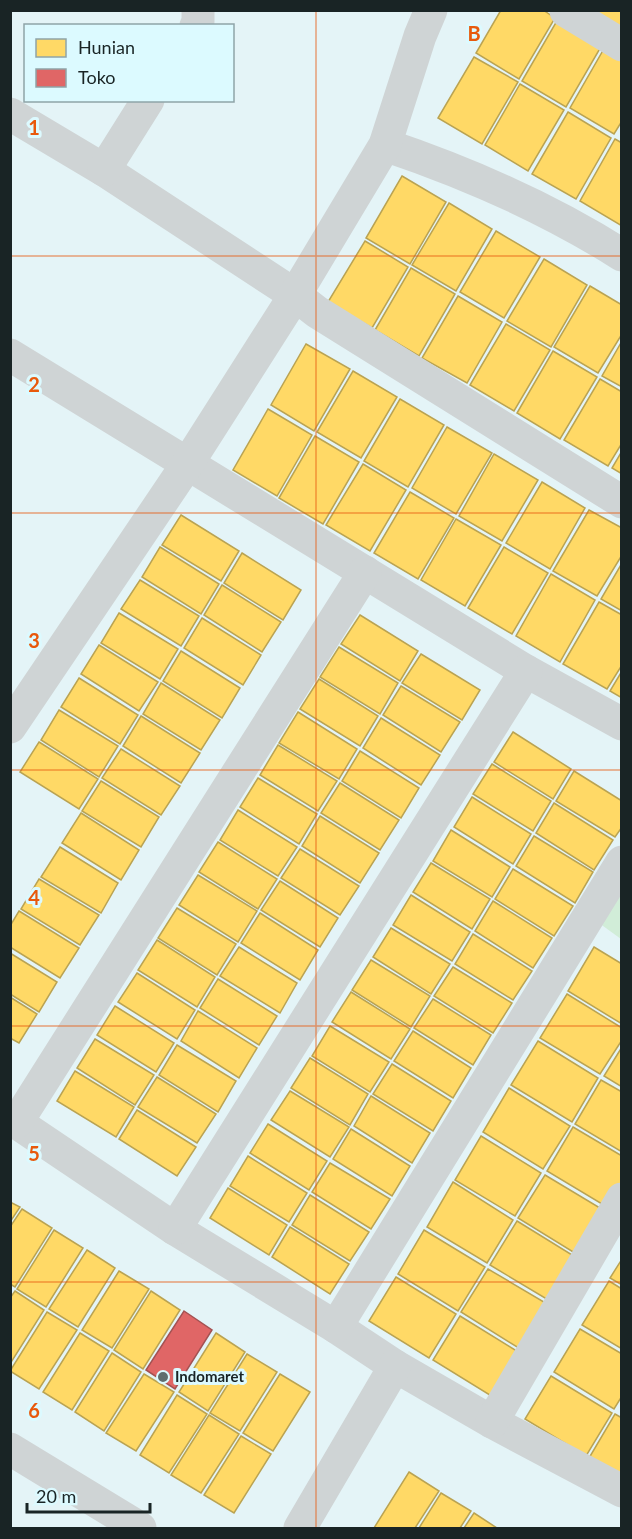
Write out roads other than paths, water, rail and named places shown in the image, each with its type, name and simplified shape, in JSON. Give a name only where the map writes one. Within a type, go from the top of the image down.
[{"type":"street","points":[[10,728],[188,463],[295,295],[385,145],[420,36],[431,10]]},
{"type":"street","points":[[566,11],[621,45]]},
{"type":"street","points":[[104,170],[147,102]]},
{"type":"street","points":[[10,114],[104,170],[295,295],[317,312],[621,502]]},
{"type":"street","points":[[385,145],[499,189],[553,215],[621,255]]},
{"type":"street","points":[[10,355],[526,671],[621,724]]},
{"type":"street","points":[[365,572],[14,1120],[174,1229],[396,1366],[492,1422],[621,1491]]},
{"type":"street","points":[[174,1229],[526,671]]},
{"type":"street","points":[[336,1327],[621,862]]},
{"type":"street","points":[[492,1422],[621,1199]]},
{"type":"street","points":[[300,1528],[396,1366]]},
{"type":"street","points":[[10,1449],[140,1528]]},
{"type":"place","name":"Indomaret","points":[[163,1377]]}]
